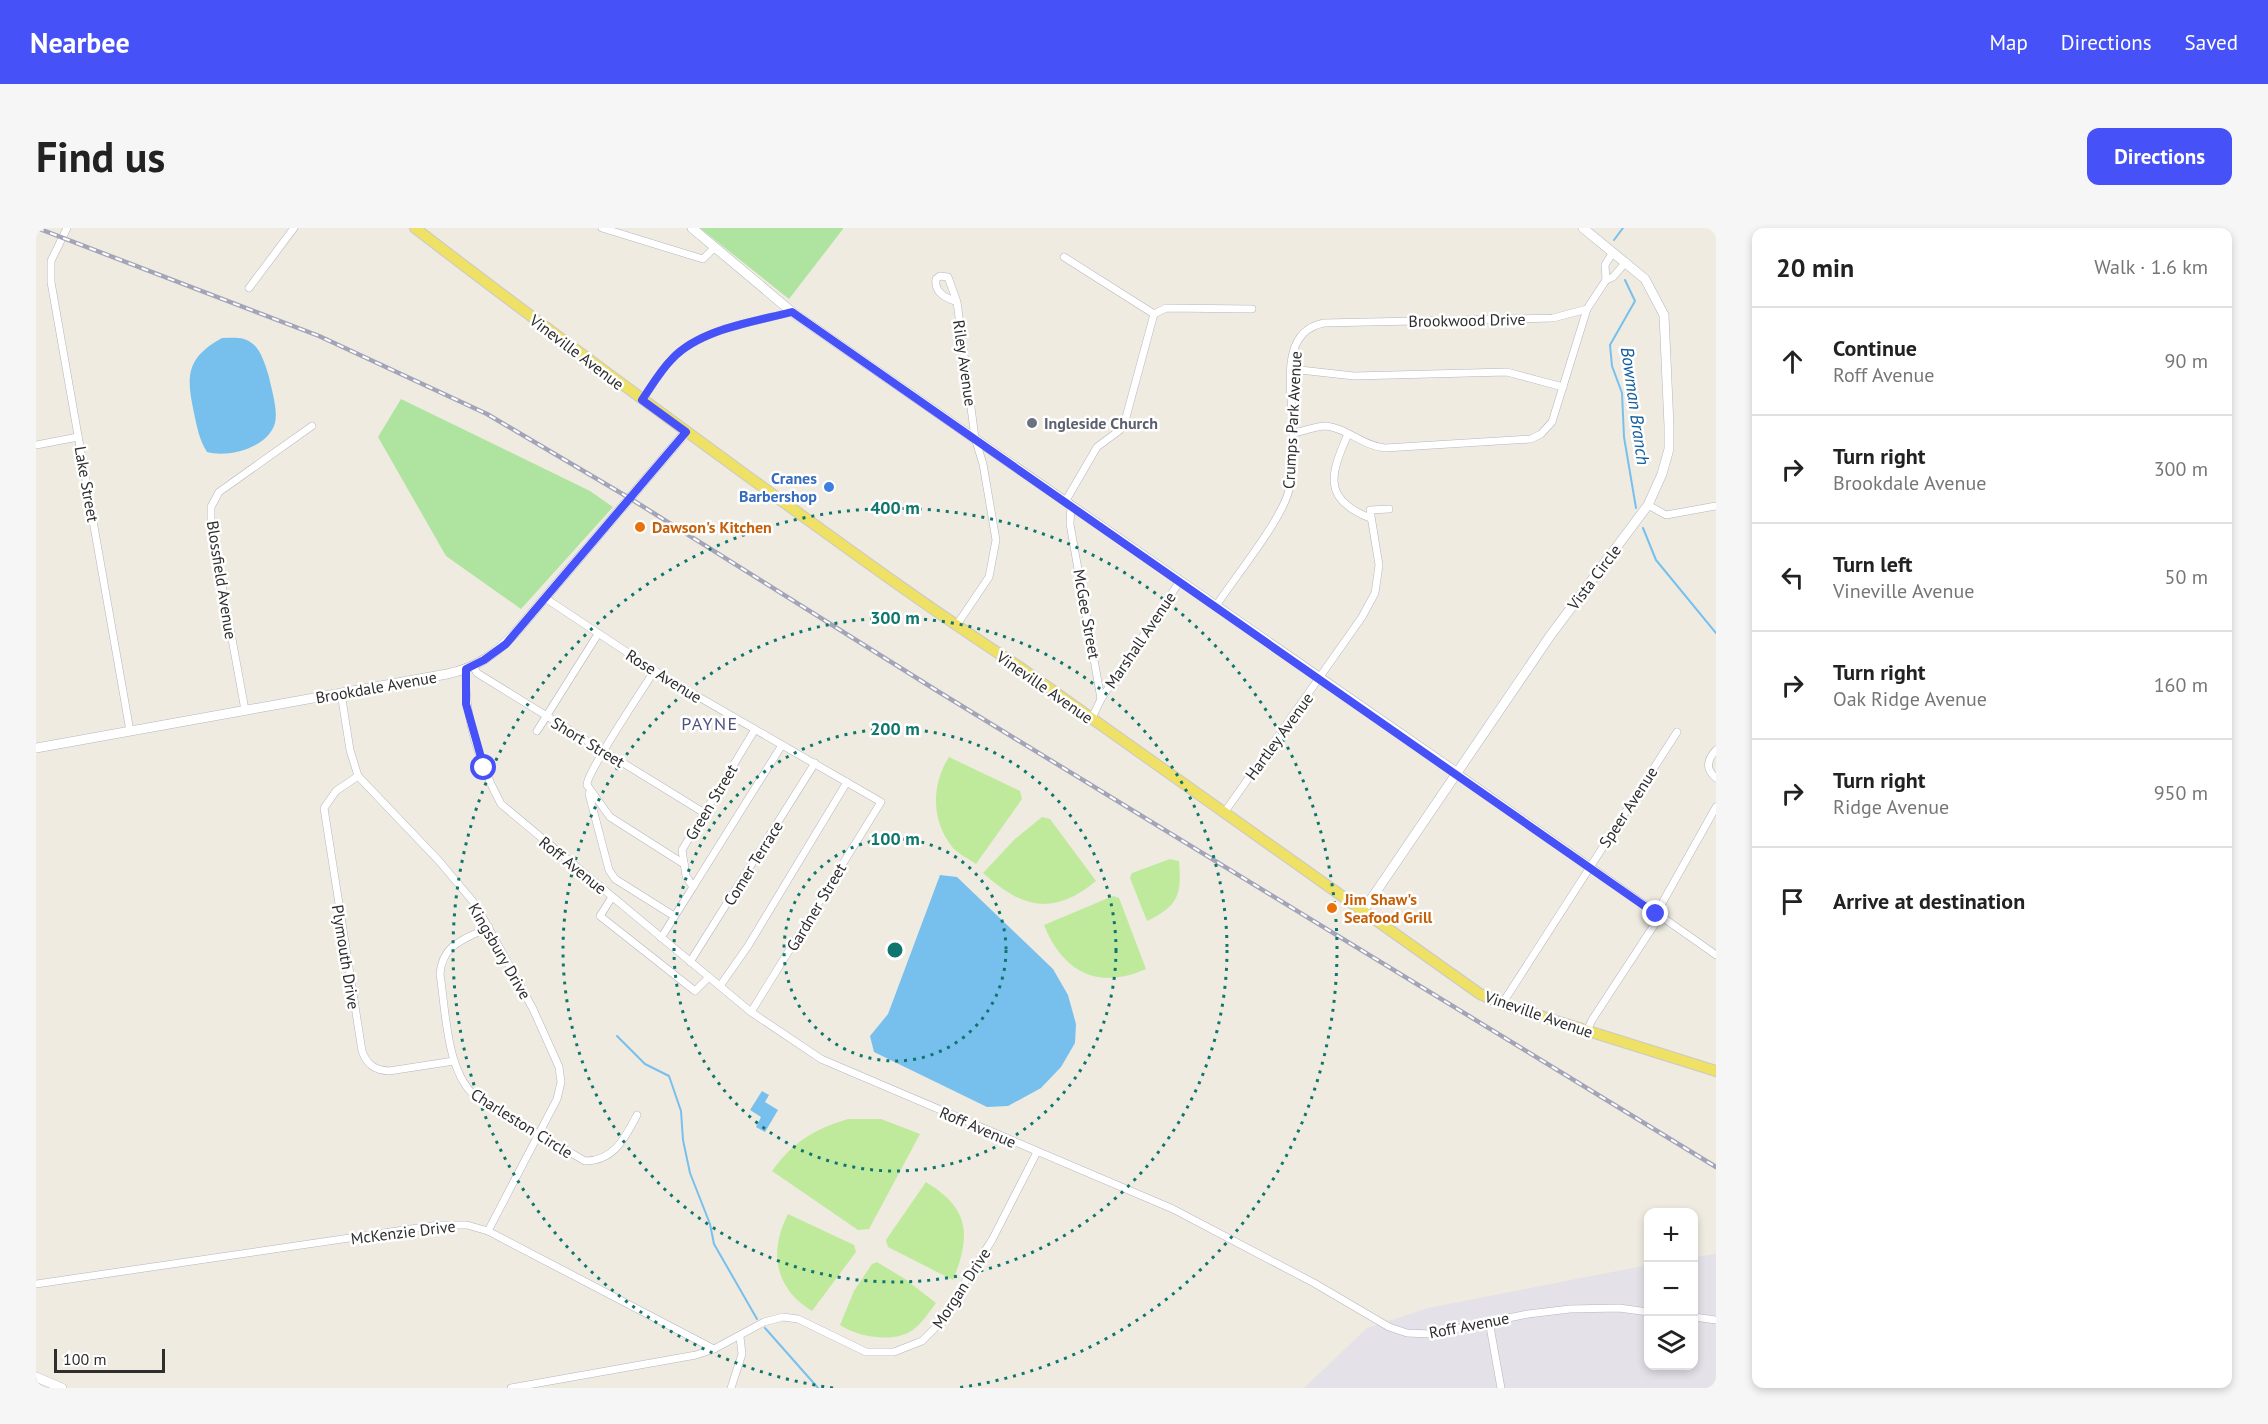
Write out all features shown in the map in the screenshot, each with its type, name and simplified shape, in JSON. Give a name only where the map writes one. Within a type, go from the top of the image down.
[{"type":"main road","name":"Vineville Avenue","points":[[415,228],[686,432],[956,626],[1018,666],[1480,994],[1502,1004],[1716,1071]]},
{"type":"street","name":"Lake Street","points":[[67,228],[51,261],[51,282],[130,731]]},
{"type":"street","points":[[249,288],[294,228]]},
{"type":"street","points":[[603,228],[703,259],[715,247]]},
{"type":"street","points":[[692,228],[792,312],[1716,955]]},
{"type":"street","name":"Vista Circle","points":[[1363,911],[1550,636],[1648,505],[1662,474],[1669,449],[1664,315],[1653,290],[1626,262],[1583,228]]},
{"type":"street","points":[[1606,280],[1605,265],[1613,252]]},
{"type":"street","points":[[1064,257],[1154,314]]},
{"type":"street","points":[[1294,433],[1325,426],[1365,443],[1385,448],[1531,439],[1541,434],[1552,422],[1587,309],[1606,280],[1613,277],[1626,262]]},
{"type":"street","name":"Riley Avenue","points":[[956,626],[983,588],[994,561],[995,536],[983,464],[975,438],[957,302]]},
{"type":"street","points":[[1068,504],[1097,447],[1120,430],[1125,421],[1154,314],[1166,308],[1252,309]]},
{"type":"street","name":"Brookwood Drive","points":[[1310,327],[1333,323],[1553,318],[1587,309]]},
{"type":"street","points":[[642,400],[672,359],[692,344],[724,331],[792,312]]},
{"type":"street","name":"Crumps Park Avenue","points":[[1216,606],[1288,496],[1294,433],[1292,369],[1295,343],[1310,327]]},
{"type":"street","points":[[1292,369],[1354,376],[1514,373],[1563,387]]},
{"type":"street","name":"Blossfield Avenue","points":[[245,710],[211,524],[211,507],[224,487],[312,426]]},
{"type":"street","name":"Brookdale Avenue","points":[[36,748],[469,668],[500,650],[686,432]]},
{"type":"street","points":[[1348,434],[1333,469],[1333,479],[1347,506],[1370,518],[1370,510],[1389,509]]},
{"type":"street","points":[[36,445],[78,437]]},
{"type":"street","name":"McGee Street","points":[[1068,504],[1101,699]]},
{"type":"street","points":[[1648,505],[1666,515],[1716,506]]},
{"type":"street","name":"Hartley Avenue","points":[[1224,813],[1320,679],[1375,593],[1379,565],[1370,518]]},
{"type":"street","name":"Marshall Avenue","points":[[1101,699],[1180,581]]},
{"type":"street","name":"Rose Avenue","points":[[545,598],[654,671],[881,801]]},
{"type":"street","points":[[537,731],[598,634]]},
{"type":"street","name":"Short Street","points":[[469,668],[706,814]]},
{"type":"street","name":"Roff Avenue","points":[[469,668],[465,694],[471,725],[484,768],[501,804],[751,1012],[835,1066],[1173,1209],[1389,1327],[1407,1333],[1430,1334],[1490,1321],[1570,1309],[1619,1308],[1644,1311]]},
{"type":"street","points":[[654,671],[586,780],[609,870],[615,879],[674,916]]},
{"type":"street","name":"Kingsbury Drive","points":[[341,693],[350,750],[358,776],[466,891],[489,927],[537,1017],[561,1075],[556,1099],[488,1231]]},
{"type":"street","points":[[1091,720],[1101,699]]},
{"type":"street","name":"Green Street","points":[[693,887],[686,876],[682,850],[706,814],[754,730]]},
{"type":"street","name":"Speer Avenue","points":[[1502,1004],[1677,732]]},
{"type":"street","points":[[661,938],[782,745]]},
{"type":"street","points":[[1716,750],[1708,762],[1708,768],[1716,778]]},
{"type":"street","name":"Comer Terrace","points":[[690,962],[815,763]]},
{"type":"street","name":"Plymouth Drive","points":[[358,776],[336,791],[324,808],[362,1051],[368,1064],[378,1070],[389,1071],[454,1061]]},
{"type":"street","points":[[720,986],[748,946],[847,782]]},
{"type":"street","points":[[587,785],[610,816],[684,864]]},
{"type":"street","name":"Gardner Street","points":[[751,1012],[881,801]]},
{"type":"street","points":[[1587,1031],[1658,915],[1716,807]]},
{"type":"street","points":[[612,897],[600,916],[695,991],[709,977]]},
{"type":"street","name":"Charleston Circle","points":[[489,927],[447,950],[441,961],[440,974],[454,1061],[459,1076],[473,1096],[585,1161],[599,1160],[617,1148],[637,1115]]},
{"type":"street","name":"Morgan Drive","points":[[740,1337],[764,1322],[791,1317],[866,1352],[894,1352],[922,1341],[936,1327],[992,1240],[1037,1152]]},
{"type":"street","name":"McKenzie Drive","points":[[36,1284],[438,1225],[467,1225],[488,1231],[714,1349]]},
{"type":"street","points":[[1698,1318],[1716,1320]]},
{"type":"street","points":[[1490,1321],[1501,1388]]},
{"type":"street","points":[[511,1388],[696,1355],[740,1337],[742,1354],[731,1388]]},
{"type":"street","points":[[36,1377],[62,1388]]},
{"type":"shaded area","points":[[1716,1254],[1716,1388],[1304,1388],[1367,1328],[1428,1308],[1644,1266],[1644,1370],[1698,1370],[1698,1256]]},
{"type":"green space","points":[[700,228],[843,228],[843,229],[789,299]]},
{"type":"green space","points":[[401,399],[590,491],[613,507],[521,609],[446,556],[378,437]]},
{"type":"green space","points":[[949,757],[1020,791],[1022,799],[976,864],[953,848],[937,815],[939,779]]},
{"type":"green space","points":[[1042,817],[1050,819],[1096,881],[1066,900],[1038,904],[1011,894],[983,873],[1015,839]]},
{"type":"green space","points":[[1170,859],[1179,861],[1180,883],[1176,898],[1166,910],[1147,921],[1130,878],[1132,873]]},
{"type":"green space","points":[[1113,896],[1119,898],[1146,969],[1113,978],[1098,977],[1072,966],[1052,942],[1044,925]]},
{"type":"green space","points":[[848,1119],[881,1119],[920,1134],[869,1229],[858,1230],[772,1171],[796,1144],[825,1127]]},
{"type":"green space","points":[[926,1182],[951,1202],[963,1224],[963,1250],[953,1280],[888,1247],[886,1240]]},
{"type":"green space","points":[[788,1214],[854,1245],[856,1252],[812,1311],[799,1302],[790,1291],[779,1268],[778,1242]]},
{"type":"green space","points":[[877,1262],[905,1279],[936,1303],[920,1323],[906,1334],[877,1337],[856,1333],[840,1325],[854,1291],[872,1264]]},
{"type":"water","points":[[222,338],[246,340],[258,350],[269,377],[276,418],[271,432],[256,445],[236,452],[216,454],[207,452],[200,438],[191,400],[190,378],[195,361],[201,353]]},
{"type":"water","points":[[940,875],[957,877],[1053,969],[1068,995],[1076,1024],[1075,1043],[1061,1067],[1041,1088],[1008,1106],[987,1107],[874,1052],[870,1036],[888,1014]]},
{"type":"water","points":[[762,1091],[769,1095],[765,1102],[778,1110],[765,1132],[756,1127],[761,1117],[750,1110]]},
{"type":"waterway","name":"Bowman Branch","points":[[1614,240],[1623,228]]},
{"type":"waterway","name":"Bowman Branch","points":[[1625,280],[1635,301],[1610,345],[1612,366],[1622,393],[1624,437],[1636,508]]},
{"type":"waterway","name":"Bowman Branch","points":[[1643,528],[1656,560],[1716,633]]},
{"type":"waterway","points":[[617,1036],[645,1064],[669,1076],[681,1111],[683,1140],[690,1173],[710,1224],[714,1244],[757,1319]]},
{"type":"waterway","points":[[765,1328],[818,1388]]},
{"type":"railway","points":[[37,228],[319,336],[487,414],[631,499],[939,692],[1716,1167]]},
{"type":"place","name":"Ingleside Church","points":[[1032,423]]},
{"type":"place","name":"Cranes Barbershop","points":[[829,487]]},
{"type":"place","name":"Dawson's Kitchen","points":[[640,527]]},
{"type":"place","name":"Jim Shaw's Seafood Grill","points":[[1332,908]]},
{"type":"district","name":"PAYNE","points":[[710,724]]},
{"type":"route","points":[[484,768],[466,704],[466,669],[476,665],[506,644],[686,432],[642,400],[672,359],[692,344],[724,331],[792,312],[1456,772],[1656,914]]}]
